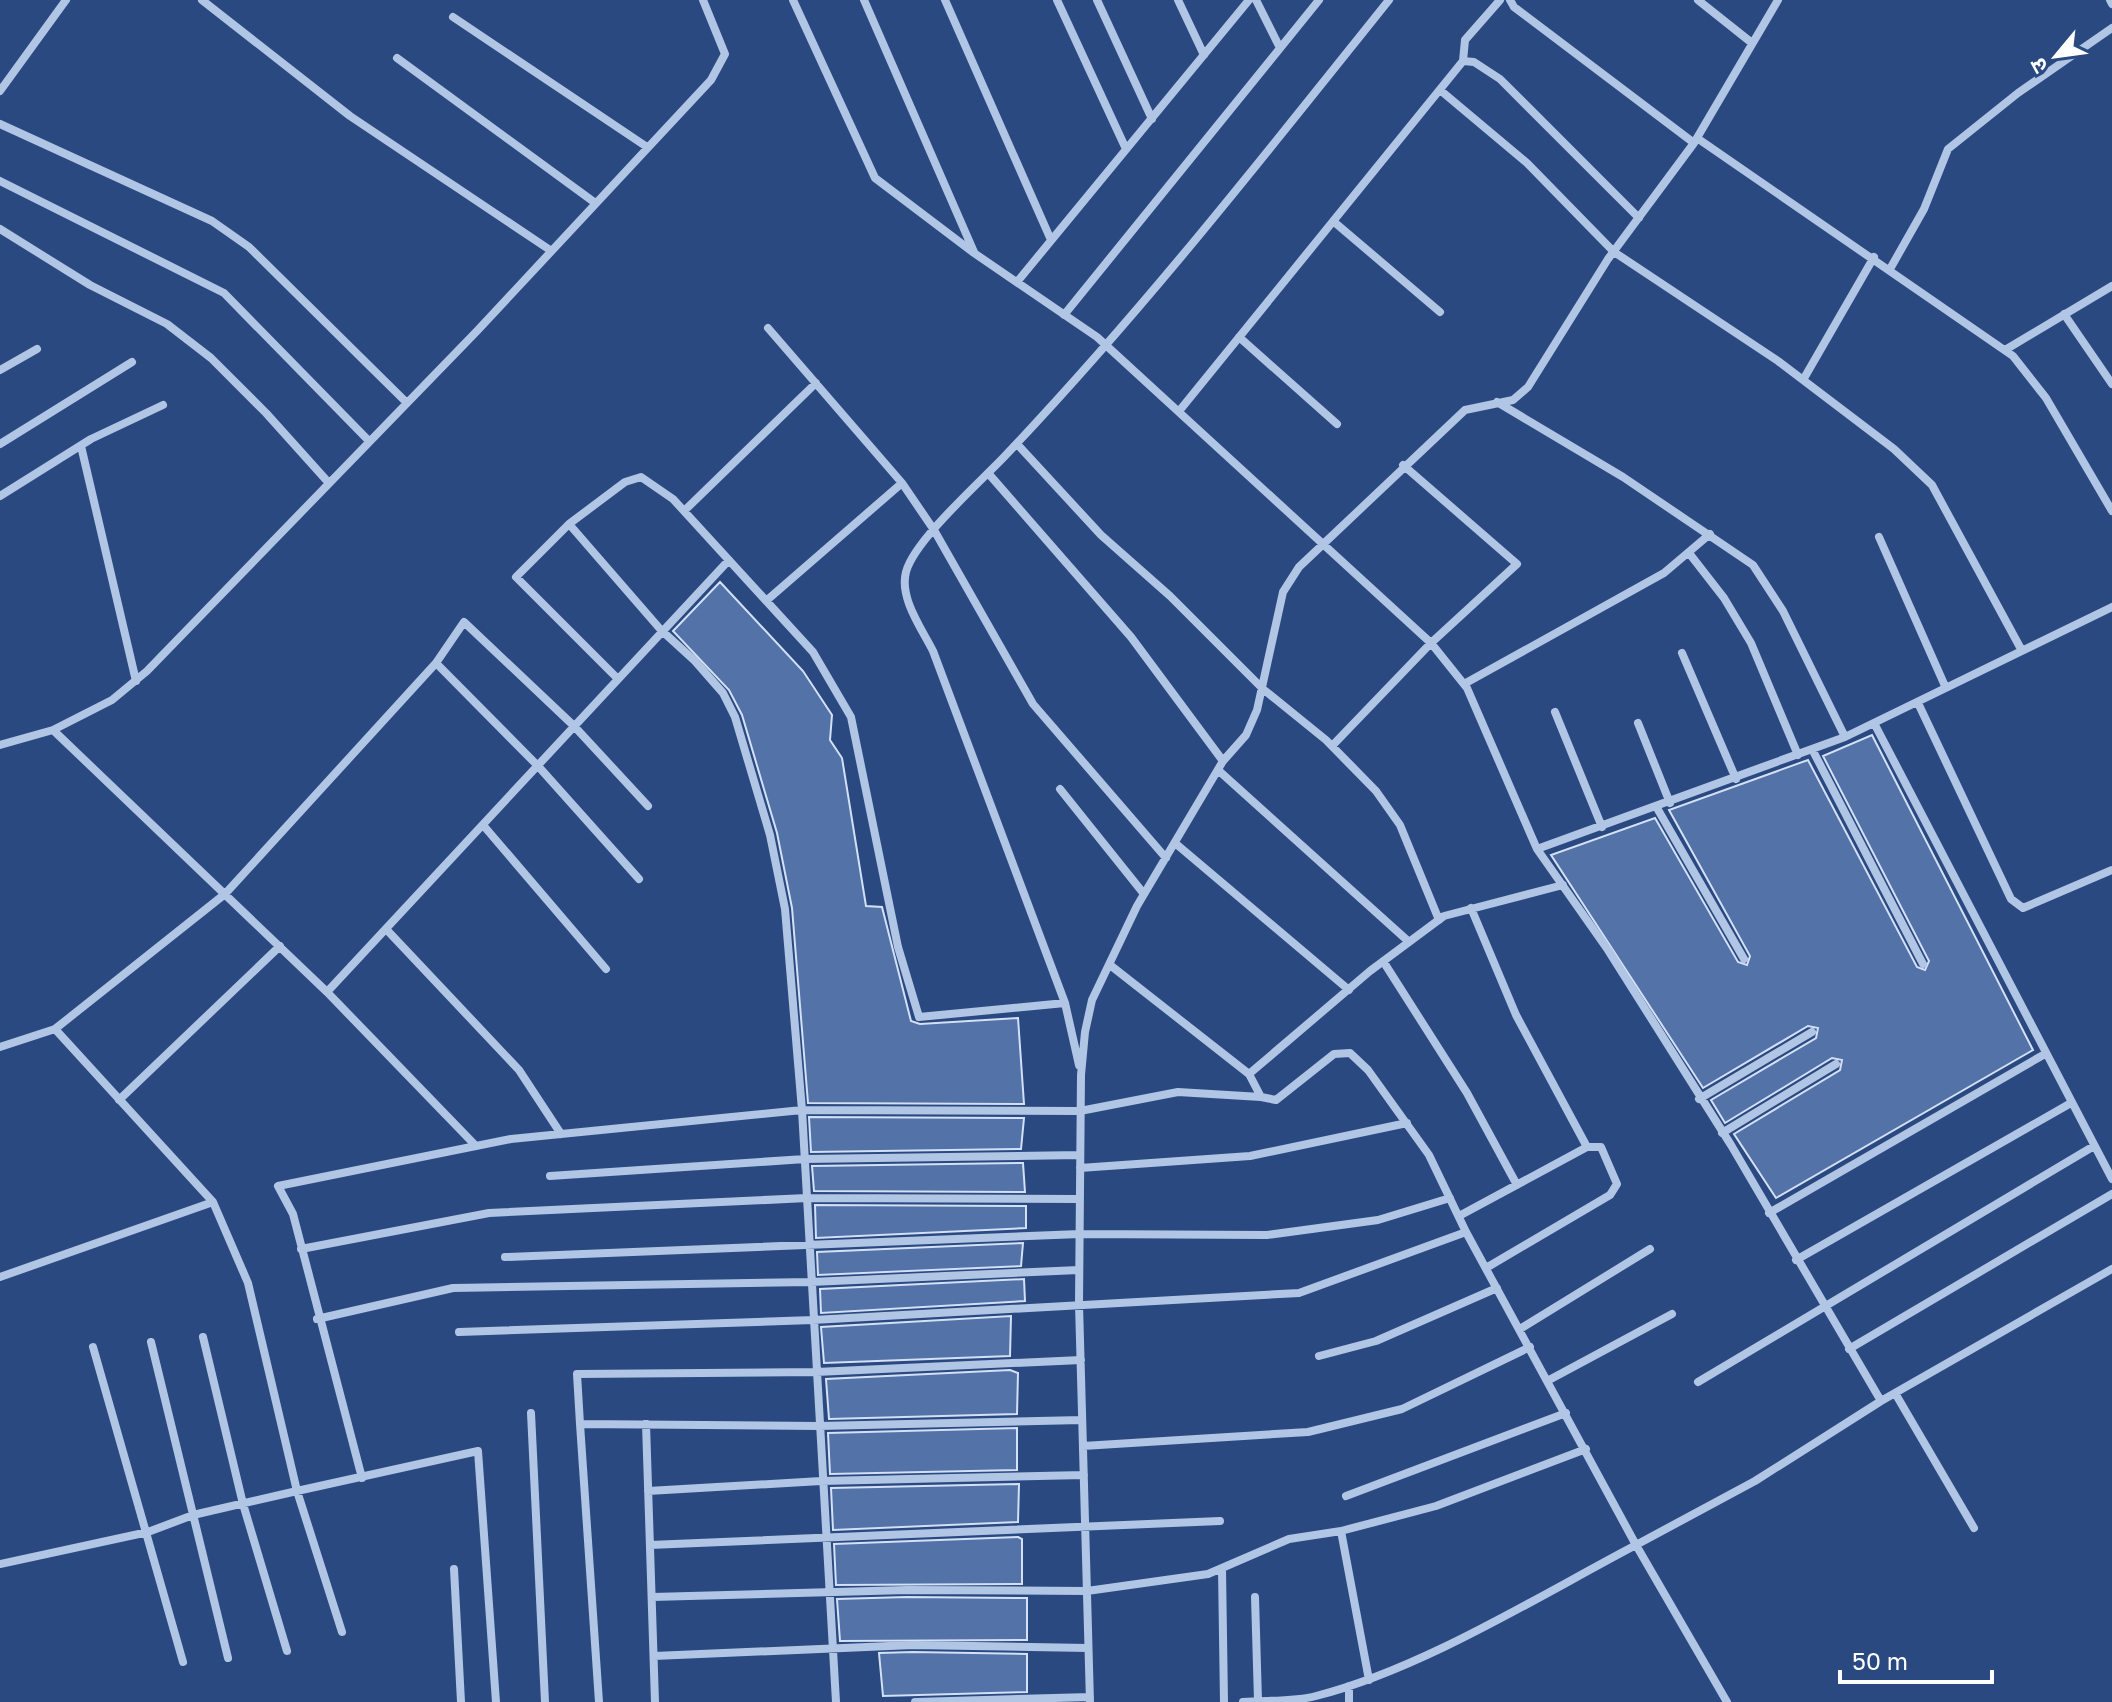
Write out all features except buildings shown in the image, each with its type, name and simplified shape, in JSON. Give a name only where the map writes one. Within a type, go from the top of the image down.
[{"type":"street","points":[[0,91],[66,0]]},
{"type":"street","points":[[202,0],[350,116],[550,250]]},
{"type":"street","points":[[0,745],[53,730],[112,700],[136,681],[550,250],[720,68],[725,54],[703,0]]},
{"type":"street","points":[[793,0],[875,178],[1107,347],[1180,410],[1431,643],[1464,684],[1537,849],[1722,1133],[1881,1401]]},
{"type":"street","points":[[864,0],[974,253]]},
{"type":"street","points":[[945,0],[1051,240]]},
{"type":"street","points":[[1057,0],[1126,149]]},
{"type":"street","points":[[1097,0],[1152,119]]},
{"type":"street","points":[[1178,0],[1204,55]]},
{"type":"street","points":[[1017,282],[1249,0]]},
{"type":"street","points":[[1256,0],[1280,48]]},
{"type":"street","points":[[1064,315],[1319,0]]},
{"type":"street","points":[[1081,1075],[1065,1003],[943,674],[904,585],[906,570],[934,530],[1107,347],[1389,0]]},
{"type":"street","points":[[1510,0],[1514,7],[1695,140],[1874,257],[2005,350],[2046,398],[2112,511]]},
{"type":"street","points":[[1698,0],[1752,43]]},
{"type":"street","points":[[915,1702],[1090,1699],[1079,1270],[1081,1075],[1092,1000],[1144,894],[1223,761],[1246,735],[1263,689],[1283,592],[1299,567],[1322,544],[1465,410],[1513,400],[1528,387],[1614,252],[1695,140],[1778,0]]},
{"type":"street","points":[[1180,410],[1463,61],[1465,40],[1498,1]]},
{"type":"street","points":[[453,17],[647,147]]},
{"type":"street","points":[[1890,269],[1924,209],[1948,149],[2007,101],[2112,28]]},
{"type":"street","points":[[397,58],[594,202]]},
{"type":"street","points":[[1463,61],[1474,62],[1500,79],[1639,218]]},
{"type":"street","points":[[1440,90],[1527,163],[1614,252],[1803,380],[1894,449],[1932,485],[2021,649]]},
{"type":"street","points":[[0,124],[212,221],[249,247],[406,402]]},
{"type":"street","points":[[0,181],[224,293],[369,441]]},
{"type":"street","points":[[1333,221],[1440,312]]},
{"type":"street","points":[[0,229],[90,285],[167,324],[211,358],[328,482]]},
{"type":"street","points":[[1803,380],[1874,257]]},
{"type":"street","points":[[2005,350],[2112,286]]},
{"type":"street","points":[[2064,314],[2112,384]]},
{"type":"street","points":[[768,328],[902,483],[934,530],[1033,704],[1166,858]]},
{"type":"street","points":[[1239,337],[1337,424]]},
{"type":"street","points":[[0,370],[37,349]]},
{"type":"street","points":[[0,444],[132,362]]},
{"type":"street","points":[[684,511],[816,383]]},
{"type":"street","points":[[1496,402],[1560,438],[1753,565],[1766,581],[1845,737]]},
{"type":"street","points":[[0,496],[81,446],[163,405]]},
{"type":"street","points":[[1017,444],[1101,535],[1170,596],[1263,689],[1332,746],[1376,791],[1400,825],[1439,920]]},
{"type":"street","points":[[81,446],[136,681]]},
{"type":"street","points":[[1332,746],[1431,643],[1517,564],[1403,465]]},
{"type":"street","points":[[988,473],[1131,637],[1223,761]]},
{"type":"street","points":[[617,678],[516,577],[569,524],[625,482],[641,477],[684,511],[813,652],[851,717],[898,947],[919,1017],[1065,1003]]},
{"type":"street","points":[[766,601],[902,483]]},
{"type":"street","points":[[569,524],[661,630],[723,693],[735,717],[770,835],[785,909],[802,1110],[836,1702]]},
{"type":"street","points":[[1464,684],[1664,573],[1710,534]]},
{"type":"street","points":[[1879,537],[1945,686]]},
{"type":"street","points":[[1689,553],[1724,598],[1751,643],[1798,755]]},
{"type":"street","points":[[327,992],[729,560]]},
{"type":"street","points":[[1537,849],[1657,808],[1845,737],[2112,607]]},
{"type":"street","points":[[0,1047],[55,1029],[225,894],[436,663],[464,622],[574,726],[648,806]]},
{"type":"street","points":[[1682,653],[1736,779]]},
{"type":"street","points":[[436,663],[538,766],[639,879]]},
{"type":"street","points":[[1918,703],[2011,899],[2023,908],[2112,870]]},
{"type":"street","points":[[1555,712],[1602,827]]},
{"type":"street","points":[[1638,723],[1670,803]]},
{"type":"street","points":[[1874,723],[2112,1179]]},
{"type":"street","points":[[53,730],[327,992],[476,1146]]},
{"type":"street","points":[[1812,749],[1923,964]]},
{"type":"street","points":[[1218,770],[1408,941]]},
{"type":"street","points":[[1060,789],[1144,894]]},
{"type":"street","points":[[1657,808],[1744,959]]},
{"type":"street","points":[[483,825],[606,969]]},
{"type":"street","points":[[1175,843],[1349,990]]},
{"type":"street","points":[[1249,1074],[1383,961],[1439,920],[1471,908],[1563,885]]},
{"type":"street","points":[[1471,908],[1516,1015],[1587,1147]]},
{"type":"street","points":[[386,929],[519,1070],[561,1134]]},
{"type":"street","points":[[119,1100],[280,946]]},
{"type":"street","points":[[1383,961],[1467,1093],[1517,1185]]},
{"type":"street","points":[[1110,965],[1249,1074],[1261,1097]]},
{"type":"street","points":[[55,1029],[213,1202],[248,1283],[297,1491],[342,1632]]},
{"type":"street","points":[[1699,1099],[1812,1032]]},
{"type":"street","points":[[362,1478],[317,1319],[293,1214],[278,1186],[476,1146],[561,1134],[802,1110],[1080,1111],[1178,1092],[1276,1100],[1285,1089],[1334,1054],[1350,1053],[1368,1070],[1429,1155],[1466,1232],[1636,1545],[1727,1702]]},
{"type":"street","points":[[1769,1213],[2045,1054]]},
{"type":"street","points":[[1722,1133],[1836,1064]]},
{"type":"street","points":[[1796,1260],[2071,1103]]},
{"type":"street","points":[[1080,1168],[1250,1156],[1407,1123]]},
{"type":"street","points":[[1698,1382],[2094,1146]]},
{"type":"street","points":[[1459,1216],[1587,1147],[1601,1147],[1611,1161],[1617,1184],[1610,1195],[1486,1268]]},
{"type":"street","points":[[550,1176],[805,1159],[1080,1155]]},
{"type":"street","points":[[1849,1349],[2112,1194]]},
{"type":"street","points":[[301,1249],[489,1213],[807,1198],[1080,1199]]},
{"type":"street","points":[[505,1257],[1080,1234],[1267,1235],[1378,1220],[1450,1198]]},
{"type":"street","points":[[0,1277],[213,1202]]},
{"type":"street","points":[[459,1332],[813,1320],[1299,1293],[1466,1232]]},
{"type":"street","points":[[1520,1329],[1650,1249]]},
{"type":"street","points":[[1243,1702],[1313,1697],[1369,1680],[1487,1623],[1755,1481],[1881,1401],[2112,1269]]},
{"type":"street","points":[[317,1319],[453,1288],[811,1282],[1079,1270]]},
{"type":"street","points":[[1319,1356],[1376,1341],[1497,1288]]},
{"type":"street","points":[[1549,1380],[1672,1314]]},
{"type":"street","points":[[203,1337],[243,1504],[287,1651]]},
{"type":"street","points":[[151,1342],[228,1658]]},
{"type":"street","points":[[93,1347],[183,1662]]},
{"type":"street","points":[[1083,1446],[1308,1432],[1402,1409],[1530,1347]]},
{"type":"street","points":[[599,1702],[577,1374],[816,1372],[1081,1360]]},
{"type":"street","points":[[1895,1393],[1974,1528]]},
{"type":"street","points":[[531,1413],[545,1702]]},
{"type":"street","points":[[1346,1496],[1566,1413]]},
{"type":"street","points":[[580,1424],[819,1426],[1082,1420]]},
{"type":"street","points":[[646,1424],[655,1702]]},
{"type":"street","points":[[652,1597],[828,1591],[1087,1591],[1208,1574],[1289,1539],[1341,1531],[1436,1506],[1586,1449]]},
{"type":"street","points":[[0,1564],[148,1532],[193,1515],[478,1451],[496,1702]]},
{"type":"street","points":[[648,1491],[821,1481],[1084,1475]]},
{"type":"street","points":[[650,1545],[1220,1521]]},
{"type":"street","points":[[1341,1531],[1369,1680]]},
{"type":"street","points":[[454,1569],[461,1702]]},
{"type":"street","points":[[1222,1569],[1224,1702]]},
{"type":"street","points":[[1255,1597],[1262,1701]]},
{"type":"street","points":[[654,1656],[913,1645],[1088,1648]]},
{"type":"street","points":[[1349,1686],[1349,1702]]}]
